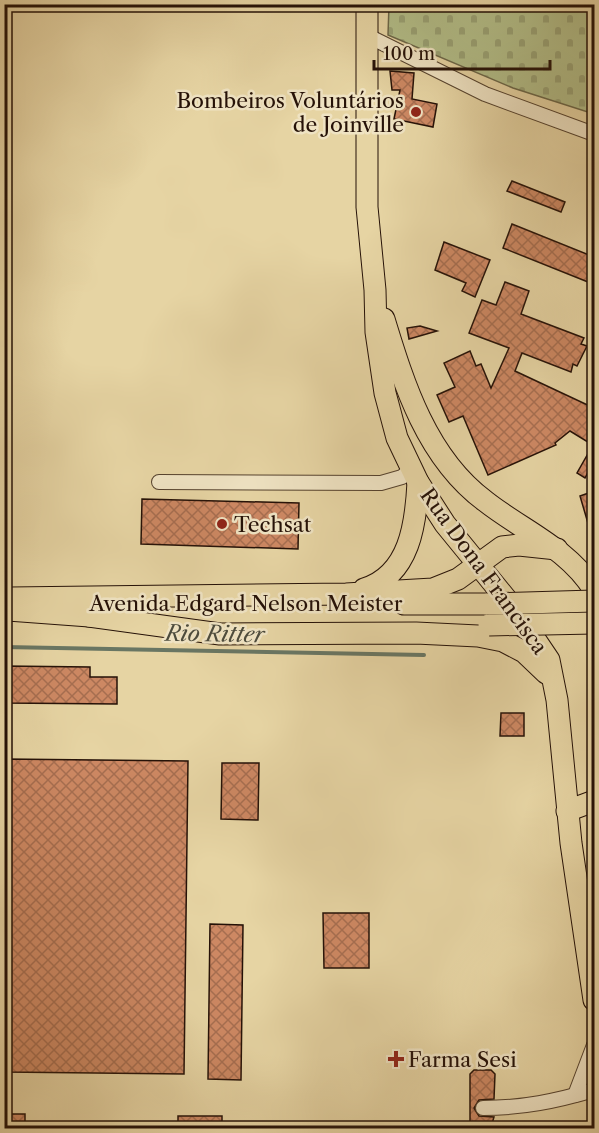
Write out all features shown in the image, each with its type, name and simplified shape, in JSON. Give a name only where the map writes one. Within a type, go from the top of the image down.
[{"type":"main road","name":"Rua Dona Francisca","points":[[367,4],[367,207],[375,290],[376,332],[385,393],[397,438],[415,475],[445,524],[516,611],[549,660],[555,688],[567,811],[594,1000]]},
{"type":"main road","name":"Rua Dona Francisca","points":[[375,290],[412,400],[442,457],[484,501],[562,553],[582,570],[594,590]]},
{"type":"main road","points":[[346,594],[372,586],[387,578],[402,560],[417,514],[415,475],[426,458],[442,457]]},
{"type":"main road","points":[[6,602],[346,594],[433,589],[443,587],[479,566],[501,547],[519,545],[594,562]]},
{"type":"main road","name":"Avenida Edgard Nelson Meister","points":[[6,602],[216,606],[594,601]]},
{"type":"main road","name":"Avenida Edgard Nelson Meister","points":[[6,602],[89,616],[242,624],[594,623]]},
{"type":"main road","points":[[89,616],[220,634],[416,633],[478,636],[503,641],[524,652],[541,666],[555,688]]},
{"type":"main road","points":[[567,811],[594,801]]},
{"type":"street","points":[[366,35],[484,94],[594,134]]},
{"type":"street","points":[[159,482],[381,483],[415,475]]},
{"type":"street","points":[[575,1095],[587,1070],[594,1045]]},
{"type":"street","points":[[483,1108],[519,1108],[594,1090]]},
{"type":"green space","points":[[389,5],[594,5],[594,114],[513,88],[388,35]]},
{"type":"building","name":"Bombeiros Voluntários de Joinville","points":[[390,71],[414,73],[412,99],[437,104],[433,127],[394,119],[400,90],[392,90]]},
{"type":"building","points":[[512,181],[565,202],[561,212],[507,191]]},
{"type":"building","points":[[512,224],[594,257],[594,282],[589,280],[588,282],[503,248]]},
{"type":"building","points":[[444,242],[490,260],[475,297],[462,291],[466,283],[435,270]]},
{"type":"building","points":[[505,282],[529,291],[521,314],[584,338],[581,344],[587,346],[577,366],[573,364],[571,372],[522,353],[515,371],[594,408],[594,439],[591,444],[570,431],[555,443],[556,445],[488,475],[463,416],[449,422],[437,395],[455,387],[444,363],[470,351],[476,366],[481,364],[491,388],[509,348],[469,333],[482,300],[496,305]]},
{"type":"building","points":[[420,326],[437,331],[409,339],[407,328]]},
{"type":"building","points":[[594,443],[594,461],[585,478],[577,473]]},
{"type":"building","points":[[594,491],[594,537],[592,537],[580,496]]},
{"type":"building","points":[[142,499],[299,503],[298,549],[141,544]]},
{"type":"building","points":[[4,666],[90,667],[90,677],[117,677],[117,704],[4,703]]},
{"type":"building","points":[[501,713],[524,713],[524,736],[500,736]]},
{"type":"building","points":[[4,759],[188,761],[184,1074],[4,1072]]},
{"type":"building","points":[[222,763],[259,763],[258,820],[221,819]]},
{"type":"building","points":[[323,913],[369,913],[369,968],[324,968]]},
{"type":"building","points":[[210,924],[243,925],[241,1080],[208,1079]]},
{"type":"building","points":[[474,1070],[491,1070],[495,1074],[494,1099],[479,1100],[474,1108],[479,1116],[494,1117],[491,1127],[470,1123],[470,1074]]},
{"type":"building","points":[[11,1114],[25,1114],[25,1128],[11,1128]]},
{"type":"building","points":[[178,1116],[222,1116],[222,1128],[178,1128]]},
{"type":"waterway","name":"Rio Ritter","points":[[4,647],[424,655]]},
{"type":"place","name":"Bombeiros Voluntários de Joinville","points":[[416,112]]},
{"type":"place","name":"Techsat","points":[[222,524]]},
{"type":"place","name":"Farma Sesi","points":[[396,1059]]}]
